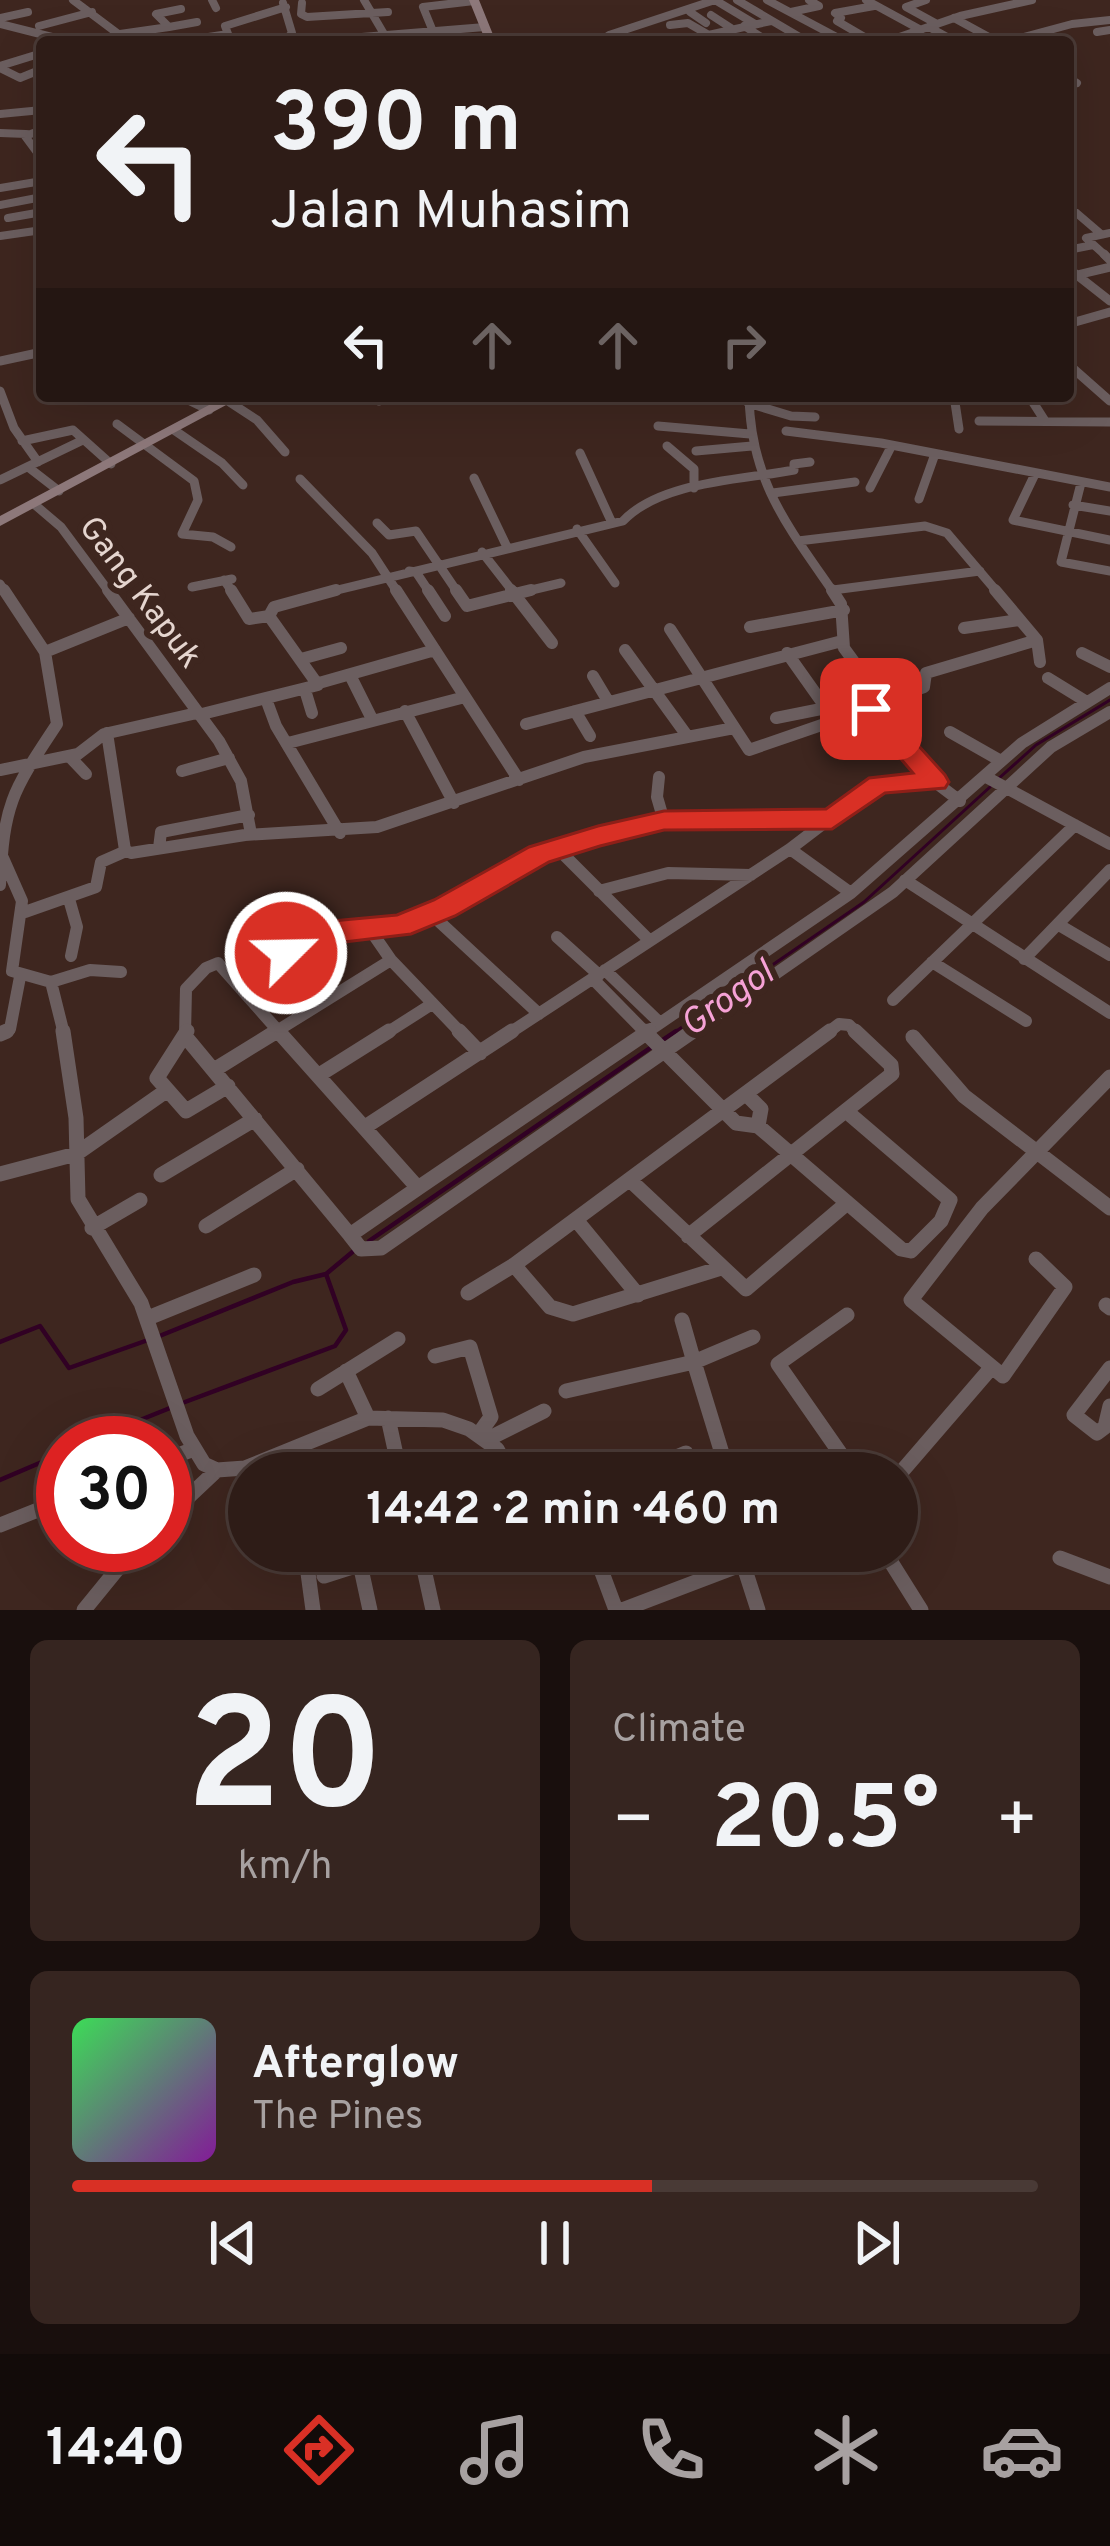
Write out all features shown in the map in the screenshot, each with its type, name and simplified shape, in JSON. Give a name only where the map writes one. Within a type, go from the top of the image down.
[{"type":"main road","points":[[474,0],[489,36]]},
{"type":"main road","points":[[0,522],[40,508],[59,491],[227,402]]},
{"type":"street","points":[[73,0],[122,36]]},
{"type":"street","points":[[364,0],[384,34]]},
{"type":"street","points":[[438,36],[423,7],[474,0]]},
{"type":"street","points":[[608,35],[690,12],[715,0],[755,24]]},
{"type":"street","points":[[725,6],[766,0],[835,36]]},
{"type":"street","points":[[791,12],[819,6],[809,0]]},
{"type":"street","points":[[866,0],[945,36]]},
{"type":"street","points":[[926,0],[906,8],[929,27]]},
{"type":"street","points":[[989,0],[1001,7]]},
{"type":"street","points":[[903,36],[1029,0]]},
{"type":"street","points":[[341,2],[345,13]]},
{"type":"street","points":[[229,36],[225,26],[283,3],[289,36]]},
{"type":"street","points":[[302,3],[305,17],[388,12]]},
{"type":"street","points":[[742,3],[798,36]]},
{"type":"street","points":[[824,4],[865,36]]},
{"type":"street","points":[[838,17],[875,5]]},
{"type":"street","points":[[170,27],[156,14],[181,9]]},
{"type":"street","points":[[3,19],[28,12]]},
{"type":"street","points":[[690,12],[730,28]]},
{"type":"street","points":[[3,19],[39,22],[92,13]]},
{"type":"street","points":[[334,14],[350,36]]},
{"type":"street","points":[[657,18],[686,36]]},
{"type":"street","points":[[954,18],[990,36]]},
{"type":"street","points":[[3,19],[49,36]]},
{"type":"street","points":[[701,36],[771,20]]},
{"type":"street","points":[[1025,36],[1110,20]]},
{"type":"street","points":[[120,34],[197,22]]},
{"type":"street","points":[[670,26],[688,23],[706,34]]},
{"type":"street","points":[[744,26],[760,36]]},
{"type":"street","points":[[362,36],[485,27]]},
{"type":"street","points":[[1097,32],[1110,30]]},
{"type":"street","points":[[0,67],[36,55]]},
{"type":"street","points":[[0,67],[20,78],[36,71]]},
{"type":"street","points":[[0,114],[36,111]]},
{"type":"street","points":[[27,112],[36,124]]},
{"type":"street","points":[[0,133],[36,132]]},
{"type":"street","points":[[26,134],[36,150]]},
{"type":"street","points":[[0,188],[36,183]]},
{"type":"street","points":[[0,206],[36,198]]},
{"type":"street","points":[[1074,211],[1106,233]]},
{"type":"street","points":[[8,218],[36,213]]},
{"type":"street","points":[[0,236],[36,231]]},
{"type":"street","points":[[1106,233],[1086,237],[1110,264]]},
{"type":"street","points":[[1074,249],[1093,245]]},
{"type":"street","points":[[1074,271],[1110,264]]},
{"type":"street","points":[[1074,273],[1110,301]]},
{"type":"street","points":[[1074,323],[1110,312]]},
{"type":"street","points":[[0,361],[36,353]]},
{"type":"street","points":[[1074,368],[1105,390],[1110,401]]},
{"type":"street","points":[[0,391],[33,464],[59,491]]},
{"type":"street","points":[[192,402],[209,410]]},
{"type":"street","points":[[234,402],[285,452]]},
{"type":"street","points":[[749,402],[751,440],[761,474],[844,610],[842,641],[876,705],[935,782],[960,801]]},
{"type":"street","points":[[754,402],[791,416],[815,417]]},
{"type":"street","points":[[955,402],[959,429]]},
{"type":"street","points":[[1033,402],[1045,421]]},
{"type":"street","points":[[980,421],[1110,422]]},
{"type":"street","points":[[117,424],[197,487],[198,500],[182,534],[213,537],[231,547]]},
{"type":"street","points":[[658,426],[751,440]]},
{"type":"street","points":[[22,441],[68,430],[111,464]]},
{"type":"street","points":[[174,430],[222,463],[243,485]]},
{"type":"street","points":[[786,431],[1110,487]]},
{"type":"street","points":[[0,480],[83,440]]},
{"type":"street","points":[[696,451],[751,440]]},
{"type":"street","points":[[667,446],[694,469],[694,488]]},
{"type":"street","points":[[870,488],[892,446]]},
{"type":"street","points":[[580,453],[612,523]]},
{"type":"street","points":[[919,499],[935,454]]},
{"type":"street","points":[[319,683],[269,616],[278,605],[630,519],[637,499],[794,470],[794,464],[810,462]]},
{"type":"street","points":[[1035,474],[1012,519],[1110,540]]},
{"type":"street","points":[[474,478],[507,547]]},
{"type":"street","points":[[300,479],[369,548],[519,780]]},
{"type":"street","points":[[772,494],[855,482]]},
{"type":"street","points":[[1081,483],[1072,505],[1063,563],[1110,571]]},
{"type":"street","points":[[1072,505],[1110,511]]},
{"type":"street","name":"Gang Kapuk","points":[[40,508],[200,713],[242,781],[251,834]]},
{"type":"street","points":[[377,523],[389,535],[416,531],[443,561],[467,606],[561,583]]},
{"type":"street","points":[[798,541],[925,526],[946,533],[1037,640],[1040,662]]},
{"type":"street","points":[[577,530],[615,583]]},
{"type":"street","points":[[482,552],[552,643]]},
{"type":"street","points":[[443,561],[468,572]]},
{"type":"street","points":[[406,571],[416,572],[445,616]]},
{"type":"street","points":[[832,590],[980,571]]},
{"type":"street","points":[[192,587],[228,579],[249,619],[269,616]]},
{"type":"street","points":[[0,584],[45,652],[57,724],[8,802],[0,885]]},
{"type":"street","points":[[750,627],[844,610]]},
{"type":"street","points":[[45,652],[129,618]]},
{"type":"street","points":[[964,628],[1019,620]]},
{"type":"street","points":[[670,629],[749,750],[924,687],[926,673],[1037,640]]},
{"type":"street","points":[[526,724],[842,641]]},
{"type":"street","points":[[301,659],[340,648]]},
{"type":"street","points":[[0,770],[69,756],[107,733],[305,690],[435,650]]},
{"type":"street","points":[[626,650],[688,737]]},
{"type":"street","points":[[776,718],[826,707],[787,653]]},
{"type":"street","points":[[1082,653],[1110,668]]},
{"type":"street","points":[[350,675],[372,719]]},
{"type":"street","points":[[593,676],[608,701]]},
{"type":"street","points":[[1048,678],[1087,702]]},
{"type":"street","points":[[185,1036],[357,1243],[381,1248],[904,880],[997,784],[1001,761],[1041,729],[1110,688]]},
{"type":"street","points":[[305,690],[312,713]]},
{"type":"street","points":[[288,743],[465,697]]},
{"type":"street","points":[[266,699],[340,832]]},
{"type":"street","points":[[405,711],[454,802]]},
{"type":"street","points":[[575,711],[590,736]]},
{"type":"street","points":[[357,1243],[418,1188],[851,893],[960,801],[997,784],[1110,712]]},
{"type":"street","points":[[26,912],[96,887],[104,858],[126,851],[251,834],[377,827],[617,749],[734,728]]},
{"type":"street","points":[[950,732],[1001,761]]},
{"type":"street","points":[[107,733],[126,851]]},
{"type":"street","points":[[69,756],[86,774]]},
{"type":"street","points":[[182,771],[229,758]]},
{"type":"street","points":[[659,777],[657,796],[664,820]]},
{"type":"street","points":[[365,1127],[790,849],[879,784],[935,782]]},
{"type":"street","points":[[997,784],[1110,844]]},
{"type":"street","points":[[159,848],[161,832],[249,815]]},
{"type":"street","points":[[239,982],[321,935],[371,931],[431,914],[515,866],[558,849],[664,820],[832,819]]},
{"type":"street","points":[[893,1000],[1075,825]]},
{"type":"street","points":[[558,849],[649,940]]},
{"type":"street","points":[[790,849],[851,893]]},
{"type":"street","points":[[3,858],[18,884],[26,912],[12,970],[51,982],[90,970],[121,972]]},
{"type":"street","points":[[1024,959],[1110,870]]},
{"type":"street","points":[[599,891],[668,873],[751,874]]},
{"type":"street","points":[[904,880],[1110,1013]]},
{"type":"street","points":[[69,898],[77,927],[71,956]]},
{"type":"street","points":[[431,914],[539,1014]]},
{"type":"street","points":[[1059,925],[1110,956]]},
{"type":"street","points":[[371,931],[391,960],[480,1052]]},
{"type":"street","points":[[557,937],[654,1029],[667,1050],[740,1125],[758,1126],[901,1249],[911,1251],[951,1204],[845,1111]]},
{"type":"street","points":[[214,1070],[391,960]]},
{"type":"street","points":[[932,962],[1026,1021]]},
{"type":"street","points":[[229,1087],[188,1112],[166,1091],[158,1075],[189,1024],[184,993],[196,976],[218,963],[418,1188]]},
{"type":"street","points":[[0,1034],[10,1029],[20,976]]},
{"type":"street","points":[[51,982],[59,1000],[73,1094],[75,1189],[92,1228],[150,1324],[194,1449],[204,1464],[228,1469]]},
{"type":"street","points":[[319,1075],[432,1004]]},
{"type":"street","points":[[468,1293],[578,1221],[844,1022],[894,1071],[688,1236]]},
{"type":"street","points":[[914,1037],[964,1096],[1109,1205]]},
{"type":"street","points":[[1036,1259],[1065,1287],[1004,1375],[911,1300],[911,1294],[982,1208],[1110,1077]]},
{"type":"street","points":[[0,1174],[76,1154],[166,1091]]},
{"type":"street","points":[[746,1094],[760,1109],[758,1126]]},
{"type":"street","points":[[161,1175],[255,1119]]},
{"type":"street","points":[[206,1226],[297,1169]]},
{"type":"street","points":[[632,1181],[748,1289],[847,1204]]},
{"type":"street","points":[[92,1228],[140,1200]]},
{"type":"street","points":[[578,1221],[638,1295]]},
{"type":"street","points":[[514,1265],[550,1307],[564,1313],[584,1312],[721,1268]]},
{"type":"street","points":[[150,1324],[254,1276]]},
{"type":"street","points":[[839,1452],[778,1364],[847,1315]]},
{"type":"street","points":[[682,1320],[722,1452]]},
{"type":"street","points":[[566,1391],[694,1362],[753,1337]]},
{"type":"street","points":[[318,1389],[398,1339]]},
{"type":"street","points":[[435,1356],[470,1346],[491,1417],[482,1437]]},
{"type":"street","points":[[918,1453],[991,1368]]},
{"type":"street","points":[[1110,1368],[1074,1414],[1097,1432],[1105,1427],[1110,1406]]},
{"type":"street","points":[[346,1371],[368,1418]]},
{"type":"street","points":[[482,1437],[544,1411]]},
{"type":"street","points":[[286,1452],[368,1418],[388,1418],[443,1420],[482,1437],[494,1452]]},
{"type":"street","points":[[388,1418],[395,1452]]},
{"type":"street","points":[[192,1494],[217,1470]]},
{"type":"street","points":[[0,1525],[36,1511]]},
{"type":"street","points":[[1060,1558],[1110,1577]]},
{"type":"street","points":[[84,1610],[115,1572]]},
{"type":"street","points":[[308,1572],[313,1610]]},
{"type":"street","points":[[324,1576],[336,1572]]},
{"type":"street","points":[[362,1572],[370,1610]]},
{"type":"street","points":[[425,1572],[433,1610]]},
{"type":"street","points":[[603,1572],[619,1610],[706,1572]]},
{"type":"street","points":[[746,1572],[758,1610]]},
{"type":"street","points":[[897,1572],[921,1610]]},
{"type":"waterway","name":"Grogol","points":[[997,780],[1036,745],[1110,700]]},
{"type":"waterway","name":"Grogol","points":[[672,1034],[864,902],[990,787]]},
{"type":"waterway","name":"Grogol","points":[[661,1041],[676,1031]]},
{"type":"waterway","name":"Grogol","points":[[369,1241],[653,1046]]},
{"type":"waterway","name":"Grogol","points":[[326,1274],[356,1249]]},
{"type":"waterway","name":"Grogol","points":[[157,1337],[293,1282],[326,1274]]},
{"type":"waterway","name":"Grogol","points":[[185,1402],[335,1346],[346,1330],[326,1274]]},
{"type":"waterway","name":"Grogol","points":[[0,1342],[40,1326],[69,1368],[148,1340]]},
{"type":"waterway","name":"Grogol","points":[[150,1416],[170,1408]]},
{"type":"waterway","name":"Grogol","points":[[0,1480],[36,1465]]},
{"type":"route","points":[[286,953],[332,932],[400,926],[444,908],[539,855],[598,836],[664,820],[832,819],[879,784],[935,782],[871,709]]}]
